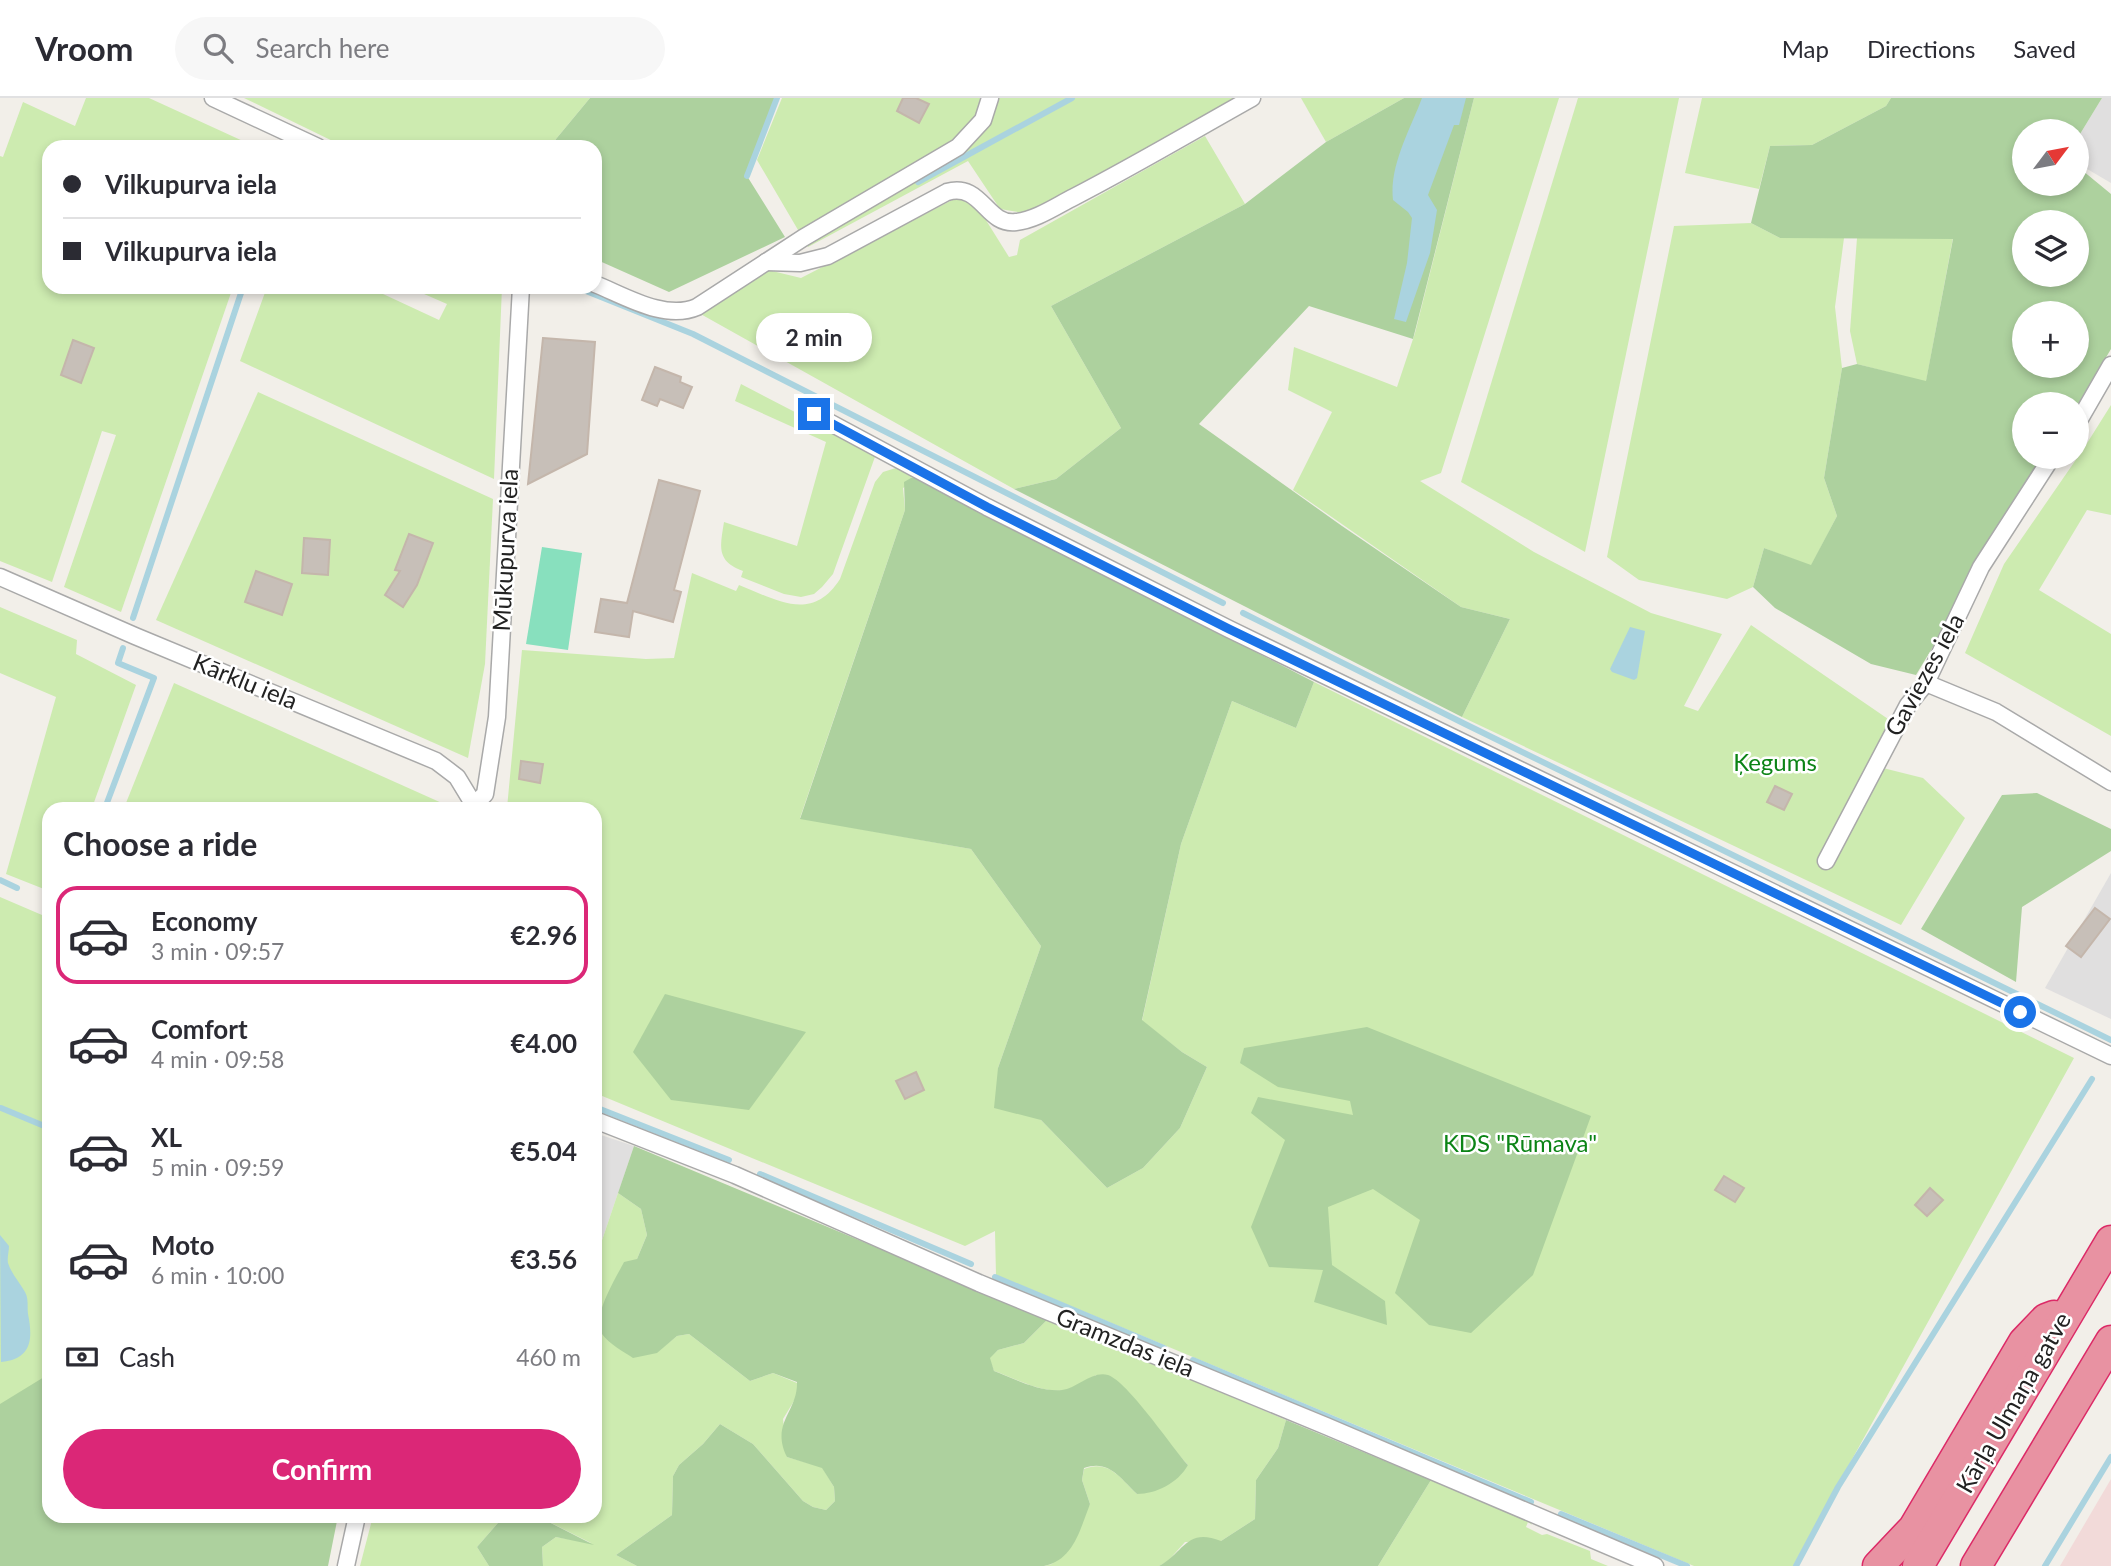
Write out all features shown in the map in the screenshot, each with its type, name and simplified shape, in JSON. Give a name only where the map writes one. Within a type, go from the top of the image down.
[{"type":"highway","name":"Kārļa Ulmaņa gatve","points":[[1918,1566],[2111,1241]]},
{"type":"highway","points":[[1878,1566],[1914,1528],[2024,1342],[2046,1319],[2068,1310]]},
{"type":"highway","name":"Kārļa Ulmaņa gatve","points":[[1976,1566],[2111,1341]]},
{"type":"highway","points":[[1998,1566],[2014,1502]]},
{"type":"street","points":[[213,98],[303,140]]},
{"type":"street","points":[[602,287],[652,307],[685,312],[697,307],[860,203],[958,147],[983,120],[990,98]]},
{"type":"street","points":[[766,262],[800,262],[828,256],[957,189],[969,192],[998,219],[1013,223],[1031,219],[1252,98]]},
{"type":"street","name":"Mūkupurva iela","points":[[478,802],[485,794],[496,717],[521,294]]},
{"type":"street","points":[[2089,403],[2111,365]]},
{"type":"street","points":[[814,414],[987,507],[1229,629],[2111,1056]]},
{"type":"street","name":"Gaviezes iela","points":[[1826,861],[1908,705],[1926,683],[1981,567],[2044,469]]},
{"type":"street","name":"Kārklu iela","points":[[0,577],[436,761],[457,777],[471,802]]},
{"type":"street","points":[[1926,683],[1996,712],[2111,782]]},
{"type":"street","name":"Gramzdas iela","points":[[602,1123],[735,1175],[979,1283],[1655,1566]]},
{"type":"street","points":[[346,1566],[355,1523]]},
{"type":"shaded area","points":[[2102,98],[2111,98],[2111,183],[2090,171],[2089,119]]},
{"type":"shaded area","points":[[2111,873],[2111,1019],[2045,988]]},
{"type":"shaded area","points":[[602,1135],[634,1146],[602,1240]]},
{"type":"shaded area","points":[[2111,1479],[2111,1566],[2060,1566]]},
{"type":"green space","points":[[86,98],[149,98],[241,140],[42,140],[42,294],[231,294],[121,612],[64,587],[116,435],[102,431],[52,582],[0,561],[0,156],[3,157],[23,102],[75,126]]},
{"type":"green space","points":[[244,98],[590,98],[556,140],[331,140]]},
{"type":"green space","points":[[590,98],[777,98],[747,176],[785,237],[669,292],[602,262],[602,140],[556,139]]},
{"type":"green space","points":[[782,98],[1243,98],[1029,214],[1000,209],[968,161],[808,247],[757,160]]},
{"type":"green space","points":[[1301,98],[1404,98],[1326,142]]},
{"type":"green space","points":[[1404,98],[1474,98],[1413,339],[1309,306],[1199,424],[1461,607],[1510,619],[1462,717],[1014,489],[1056,479],[1121,428],[1051,306],[1245,204],[1326,142]]},
{"type":"green space","name":"Ķegums","points":[[1474,98],[1559,98],[1441,473],[1420,481],[1534,552],[1651,613],[1722,634],[1684,706],[1698,711],[1751,625],[1891,721],[1867,764],[1923,778],[1965,818],[1901,925],[1462,717],[1510,619],[1461,607],[1293,490],[1332,412],[1288,390],[1294,347],[1397,387],[1415,333]]},
{"type":"green space","points":[[1578,98],[1679,98],[1585,552],[1461,482]]},
{"type":"green space","points":[[1702,98],[1891,98],[1886,106],[1812,145],[1770,146],[1759,189],[1685,173]]},
{"type":"green space","points":[[1891,98],[2102,98],[2089,119],[2012,119],[2012,196],[2090,196],[2090,177],[2111,194],[2111,349],[2085,392],[2012,392],[2012,469],[2040,469],[1916,675],[1871,664],[1775,608],[1753,587],[1764,548],[1811,565],[1837,516],[1824,478],[1842,368],[1857,364],[1926,381],[1953,239],[1780,238],[1751,223],[1770,146],[1812,145],[1886,106]]},
{"type":"green space","points":[[1205,136],[1245,204],[1051,306],[1121,428],[1056,479],[1014,489],[697,312],[768,270],[801,278],[958,197],[979,209],[1009,257],[1017,255],[1020,240]]},
{"type":"green space","points":[[1751,223],[1780,238],[1844,238],[1835,307],[1842,368],[1824,478],[1837,516],[1811,566],[1764,548],[1753,587],[1727,599],[1639,580],[1607,557],[1674,226]]},
{"type":"green space","points":[[1857,238],[1953,238],[1926,382],[1857,364],[1850,331]]},
{"type":"green space","points":[[264,294],[383,294],[439,320],[447,304],[424,294],[502,294],[494,479],[240,361]]},
{"type":"green space","points":[[741,384],[876,454],[833,574],[814,594],[801,597],[784,594],[741,577],[743,571],[724,558],[721,539],[724,522],[797,546],[826,442],[735,401]]},
{"type":"green space","points":[[258,392],[493,499],[485,664],[468,758],[156,620]]},
{"type":"green space","points":[[2111,405],[2111,515],[2087,510],[2039,590],[2111,634],[2111,736],[1965,653],[2004,564],[2070,469],[2089,469],[2089,440]]},
{"type":"green space","name":"KDS \"Rūmava\"","points":[[899,467],[920,478],[903,488],[905,510],[800,818],[971,849],[1041,946],[998,1068],[1041,1120],[1107,1188],[1143,1168],[1180,1128],[1207,1067],[1182,1052],[1142,1021],[1181,844],[1232,701],[1296,728],[1314,682],[2074,1058],[1793,1566],[1694,1566],[996,1275],[995,1231],[965,1246],[602,1096],[602,802],[508,802],[522,650],[646,659],[674,658],[692,573],[736,591],[739,585],[793,604],[818,601],[829,593],[840,579],[875,482],[883,472]]},
{"type":"green space","points":[[911,478],[920,478],[1314,682],[1296,728],[1232,701],[1181,844],[1142,1020],[1182,1052],[1207,1067],[1180,1128],[1143,1168],[1107,1188],[1041,1120],[994,1108],[998,1068],[1041,946],[971,849],[800,819],[905,510],[904,482]]},
{"type":"green space","points":[[542,547],[582,553],[568,650],[526,644]]},
{"type":"green space","points":[[0,607],[77,640],[76,654],[136,685],[94,802],[42,802],[42,888],[6,874],[56,697],[0,673]]},
{"type":"green space","points":[[174,683],[440,802],[126,802]]},
{"type":"green space","points":[[2037,793],[2111,829],[2111,851],[2022,907],[2016,982],[1921,929],[2002,795]]},
{"type":"green space","points":[[0,897],[42,915],[42,1523],[0,1566]]},
{"type":"green space","points":[[665,994],[806,1032],[749,1110],[671,1100],[633,1052]]},
{"type":"green space","points":[[1367,1027],[1591,1116],[1533,1275],[1471,1333],[1429,1325],[1395,1293],[1420,1220],[1373,1189],[1328,1207],[1332,1265],[1385,1301],[1387,1325],[1314,1302],[1323,1270],[1269,1267],[1251,1227],[1285,1140],[1251,1113],[1258,1097],[1353,1115],[1350,1101],[1278,1087],[1240,1063],[1244,1048]]},
{"type":"green space","points":[[634,1146],[1048,1319],[1024,1343],[998,1350],[990,1358],[994,1371],[1027,1384],[1053,1390],[1068,1389],[1091,1377],[1108,1375],[1127,1389],[1188,1465],[1166,1486],[1137,1494],[1107,1468],[1084,1468],[1082,1480],[1090,1504],[1079,1533],[1062,1557],[1044,1566],[637,1566],[616,1555],[672,1515],[673,1476],[679,1465],[703,1444],[720,1424],[753,1444],[803,1501],[826,1510],[835,1501],[834,1487],[822,1468],[787,1457],[783,1445],[783,1426],[793,1402],[797,1382],[773,1373],[750,1381],[689,1334],[677,1336],[657,1353],[633,1358],[602,1334],[602,1308],[606,1298],[624,1262],[637,1259],[647,1235],[641,1209],[618,1193]]},
{"type":"green space","points":[[618,1193],[641,1209],[647,1235],[637,1259],[657,1352],[677,1336],[689,1334],[750,1381],[773,1373],[797,1383],[797,1396],[783,1419],[787,1457],[822,1467],[834,1487],[835,1501],[826,1510],[803,1501],[753,1444],[720,1424],[703,1444],[679,1465],[673,1476],[672,1515],[616,1555],[637,1566],[543,1566],[542,1547],[556,1537],[591,1543],[551,1523],[602,1523],[602,1240]]},
{"type":"green space","points":[[1048,1319],[1286,1420],[1278,1448],[1256,1480],[1255,1519],[1221,1541],[1185,1542],[1168,1561],[1159,1566],[1044,1566],[1052,1564],[1090,1504],[1082,1480],[1084,1469],[1100,1466],[1107,1468],[1137,1494],[1188,1465],[1096,1375],[1080,1385],[1061,1391],[1032,1386],[994,1371],[989,1358],[998,1350],[1024,1343]]},
{"type":"green space","points":[[42,1378],[42,1523],[337,1523],[328,1566],[0,1566],[0,1404]]},
{"type":"green space","points":[[1286,1420],[1431,1480],[1378,1566],[1159,1566],[1193,1539],[1200,1537],[1221,1541],[1255,1519],[1256,1480],[1278,1448]]},
{"type":"green space","points":[[1431,1480],[1530,1522],[1532,1525],[1528,1522],[1526,1527],[1542,1535],[1547,1534],[1590,1551],[1591,1559],[1608,1566],[1378,1566]]},
{"type":"green space","points":[[371,1523],[498,1523],[477,1547],[489,1566],[360,1566]]},
{"type":"green space","points":[[498,1523],[551,1523],[594,1545],[556,1537],[542,1547],[543,1566],[489,1566],[477,1547]]},
{"type":"water","points":[[1422,98],[1466,98],[1459,125],[1454,125],[1428,195],[1437,210],[1430,253],[1406,322],[1394,319],[1407,263],[1412,218],[1393,200],[1393,187],[1401,148]]},
{"type":"water","points":[[1630,627],[1645,631],[1637,678],[1634,680],[1610,669]]},
{"type":"water","points":[[0,1235],[9,1246],[9,1267],[26,1295],[30,1332],[28,1346],[24,1352],[19,1357],[1,1362]]},
{"type":"building","points":[[903,98],[916,98],[929,104],[919,123],[897,111]]},
{"type":"building","points":[[543,338],[595,342],[587,454],[528,484]]},
{"type":"building","points":[[73,340],[94,348],[81,383],[61,375]]},
{"type":"building","points":[[655,367],[681,377],[680,382],[692,387],[683,408],[660,399],[657,406],[642,400]]},
{"type":"building","points":[[659,480],[700,491],[674,590],[681,592],[673,622],[633,611],[629,637],[595,632],[601,599],[627,603]]},
{"type":"building","points":[[409,534],[433,543],[417,585],[403,607],[385,595],[400,571],[395,570]]},
{"type":"building","points":[[304,538],[330,540],[328,575],[302,573]]},
{"type":"building","points":[[256,571],[292,584],[282,615],[245,602]]},
{"type":"building","points":[[521,761],[543,764],[540,783],[519,779]]},
{"type":"building","points":[[1775,786],[1792,794],[1784,810],[1767,802]]},
{"type":"building","points":[[2095,908],[2110,919],[2081,957],[2066,946]]},
{"type":"building","points":[[916,1072],[924,1090],[905,1099],[896,1081]]},
{"type":"building","points":[[1724,1176],[1744,1188],[1735,1202],[1715,1190]]},
{"type":"building","points":[[1930,1188],[1943,1200],[1927,1216],[1915,1205]]},
{"type":"waterway","points":[[747,176],[777,98]]},
{"type":"waterway","points":[[918,182],[1072,98]]},
{"type":"waterway","points":[[133,618],[241,294]]},
{"type":"waterway","points":[[593,294],[693,334],[1223,603]]},
{"type":"waterway","points":[[1243,613],[2111,1040]]},
{"type":"waterway","points":[[107,802],[154,678],[118,663],[123,648]]},
{"type":"waterway","points":[[0,880],[17,888]]},
{"type":"waterway","points":[[1796,1566],[1838,1487],[2092,1079]]},
{"type":"waterway","points":[[1,1108],[42,1125]]},
{"type":"waterway","points":[[602,1110],[729,1160]]},
{"type":"waterway","points":[[760,1174],[971,1264]]},
{"type":"waterway","points":[[995,1277],[1164,1348]]},
{"type":"waterway","points":[[1193,1360],[1531,1502]]},
{"type":"waterway","points":[[2045,1566],[2111,1457]]},
{"type":"waterway","points":[[1561,1514],[1687,1566]]},
{"type":"route","points":[[814,414],[987,507],[1229,629],[2020,1012]]}]
